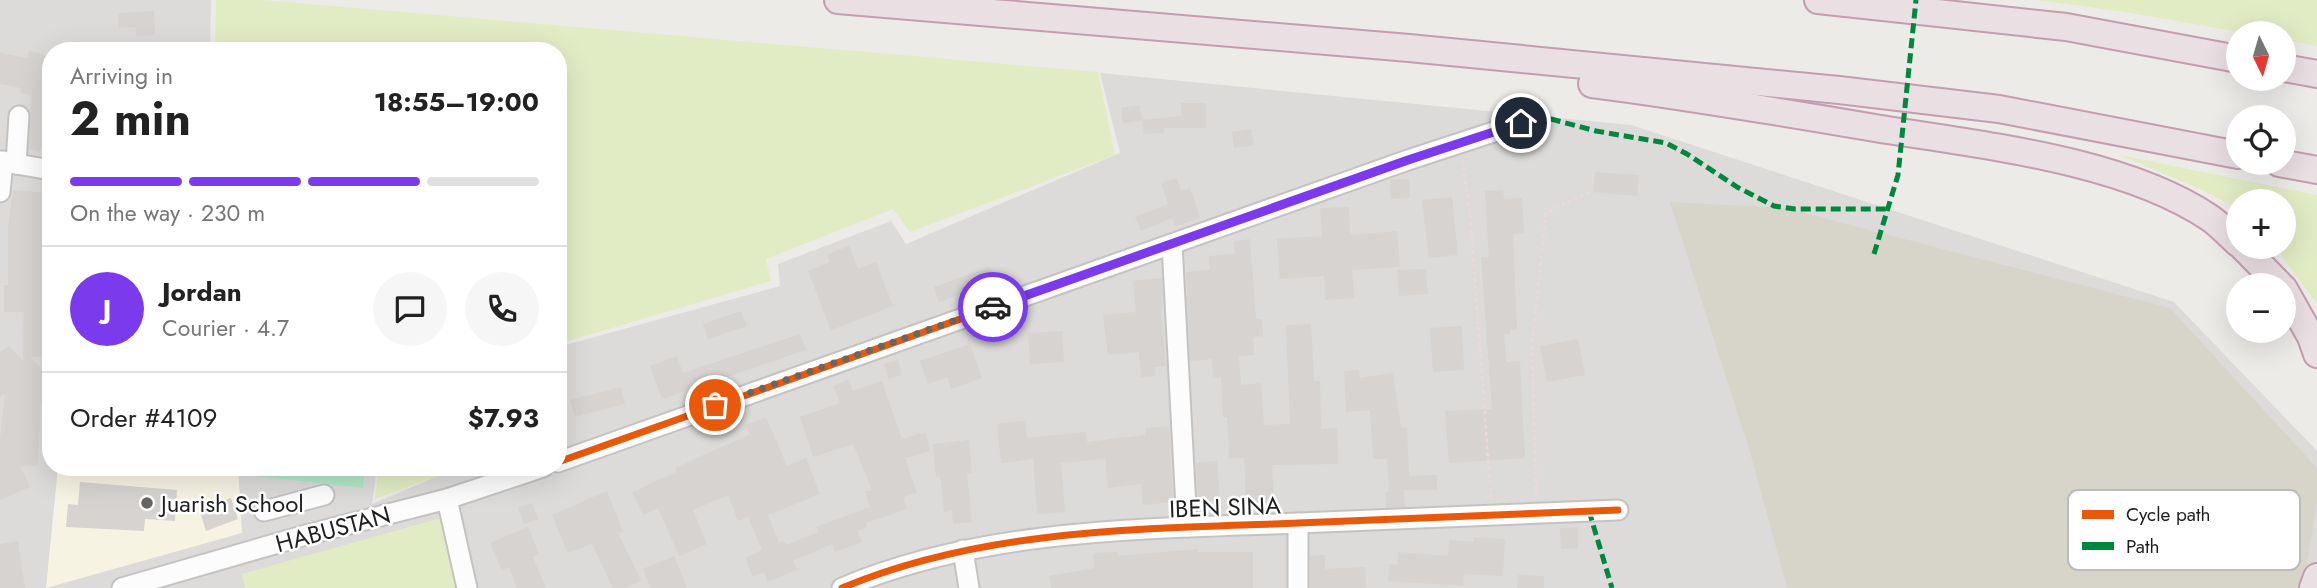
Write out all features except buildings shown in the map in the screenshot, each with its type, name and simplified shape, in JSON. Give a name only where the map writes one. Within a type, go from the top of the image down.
[{"type":"highway","points":[[838,0],[1409,48],[1879,95],[1999,109],[2226,153]]},
{"type":"highway","points":[[1818,0],[2066,27],[2226,57]]},
{"type":"highway","points":[[1146,26],[1677,94],[2010,150],[2098,170],[2161,192],[2211,219],[2226,232]]},
{"type":"highway","points":[[2296,70],[2317,74]]},
{"type":"highway","points":[[2296,166],[2317,170]]},
{"type":"highway","points":[[2255,259],[2268,273]]},
{"type":"highway","points":[[2296,311],[2317,354]]},
{"type":"highway","points":[[2313,588],[2317,577]]},
{"type":"street","points":[[0,192],[19,116]]},
{"type":"street","points":[[567,459],[1172,243],[1521,123]]},
{"type":"street","points":[[6,162],[42,168]]},
{"type":"street","points":[[1172,243],[1187,527]]},
{"type":"street","name":"HABUSTAN","points":[[122,588],[306,535],[447,499],[516,476]]},
{"type":"street","points":[[264,511],[324,495]]},
{"type":"street","points":[[447,499],[467,588]]},
{"type":"street","points":[[296,502],[306,535]]},
{"type":"street","name":"IBEN SINA","points":[[842,588],[867,577],[963,550],[1103,531],[1618,510]]},
{"type":"street","points":[[1298,523],[1298,588]]},
{"type":"street","points":[[963,550],[969,588]]},
{"type":"path","points":[[1459,144],[1470,214],[1492,515]]},
{"type":"path","points":[[1536,514],[1532,347],[1546,214],[1590,192]]},
{"type":"shaded area","points":[[0,0],[211,0],[210,42],[42,42],[42,476],[376,476],[372,504],[438,476],[567,476],[567,345],[780,286],[778,264],[891,221],[906,244],[1120,153],[1100,73],[1631,125],[2174,302],[2317,451],[2317,588],[0,588]]},
{"type":"shaded area","points":[[1670,202],[1785,208],[2170,308],[2317,468],[2317,502],[2304,582],[2299,588],[1787,588],[1750,452]]},
{"type":"shaded area","name":"Juarish School","points":[[57,476],[239,476],[242,533],[46,588]]},
{"type":"green space","points":[[216,0],[264,0],[1098,72],[1115,155],[910,232],[893,209],[766,259],[771,281],[567,341],[567,42],[215,42]]},
{"type":"green space","points":[[2037,0],[2317,0],[2317,46],[2296,42],[2296,21],[2226,21],[2226,30]]},
{"type":"green space","points":[[2119,155],[2287,189],[2226,189],[2226,203]]},
{"type":"green space","points":[[2296,191],[2317,195],[2317,304],[2284,259],[2296,259]]},
{"type":"green space","points":[[255,476],[364,476],[363,488]]},
{"type":"green space","points":[[378,476],[438,476],[375,499]]},
{"type":"green space","points":[[441,518],[456,588],[245,588],[242,574]]},
{"type":"marked path","points":[[1874,254],[1898,175],[1916,0]]},
{"type":"marked path","points":[[1521,123],[1551,119],[1596,131],[1666,143],[1737,187],[1774,206],[1795,209],[1887,209]]},
{"type":"marked path","points":[[1589,511],[1612,588]]},
{"type":"cycle path","points":[[567,459],[1408,160],[1521,123]]},
{"type":"cycle path","points":[[842,588],[893,569],[946,555],[1054,536],[1164,528],[1618,510]]},
{"type":"way so far","points":[[715,405],[993,307]]},
{"type":"place","name":"Juarish School","points":[[147,503]]},
{"type":"route","points":[[993,307],[1408,160],[1521,123]]}]
